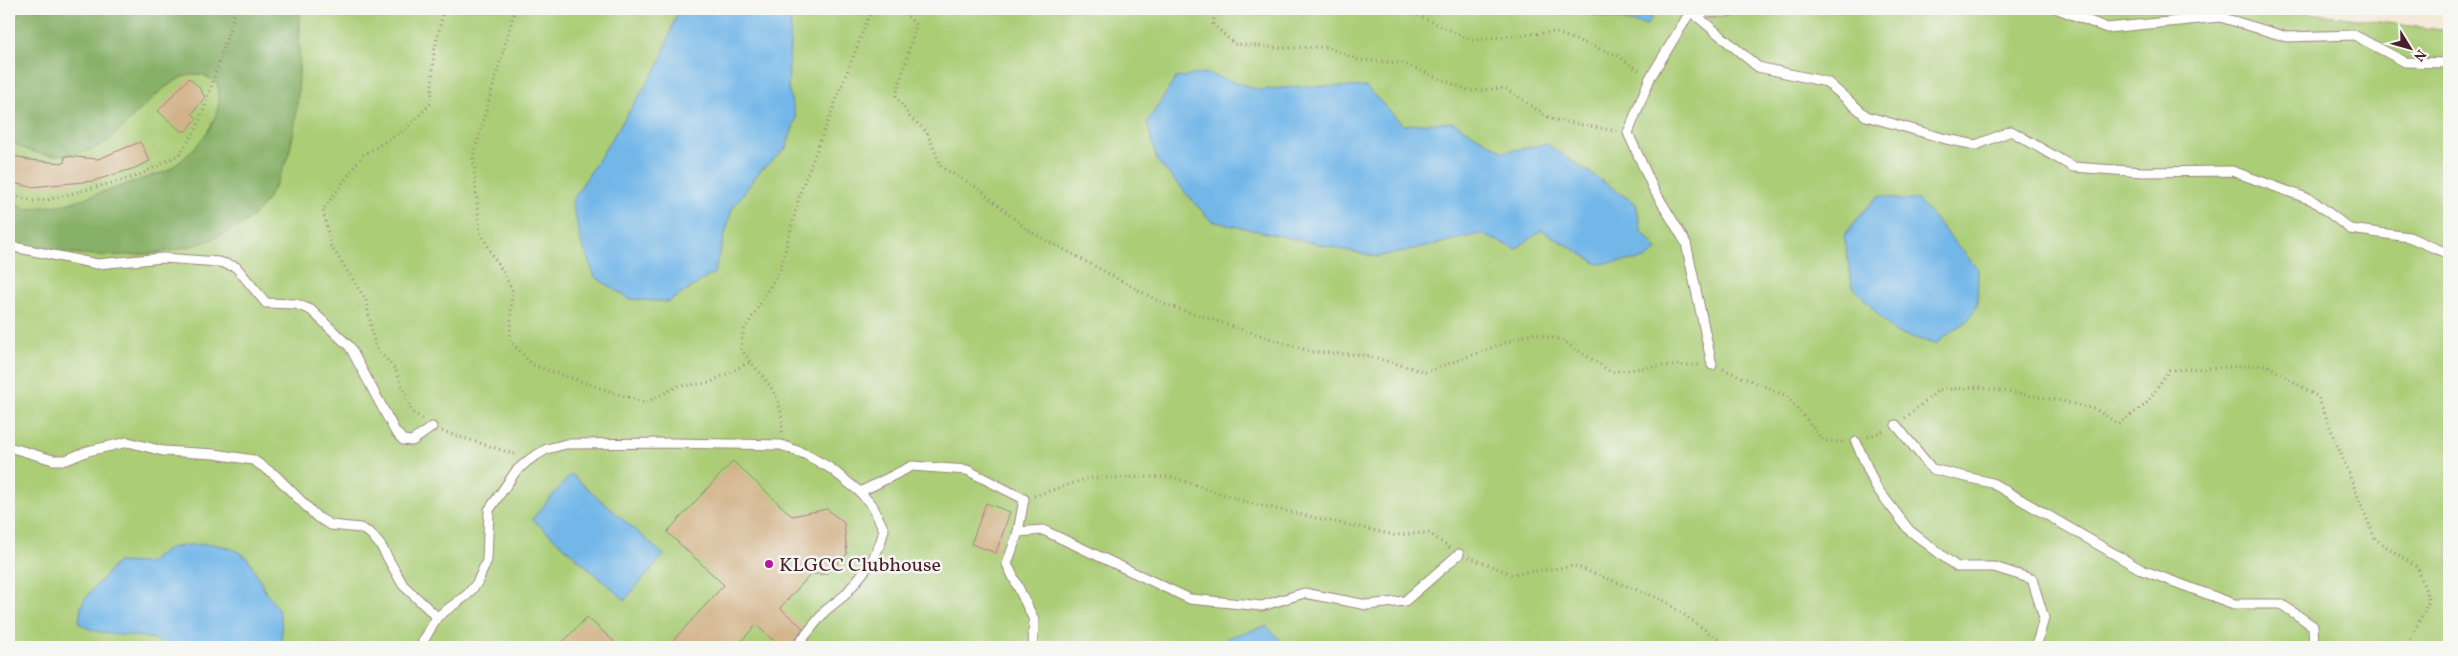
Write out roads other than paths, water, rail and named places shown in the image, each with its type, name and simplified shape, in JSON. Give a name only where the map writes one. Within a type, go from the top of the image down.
[{"type":"lane","points":[[1692,10],[1726,12],[1740,9]]},
{"type":"lane","points":[[2058,9],[2108,28],[2220,17],[2287,37],[2354,35],[2405,62],[2449,63]]},
{"type":"lane","points":[[1692,10],[1650,78],[1628,133],[1653,188],[1686,243],[1712,365]]},
{"type":"lane","points":[[1692,10],[1758,67],[1827,82],[1866,116],[1946,139],[1976,144],[2011,131],[2073,167],[2143,172],[2232,171],[2312,200],[2350,229],[2409,237],[2444,252],[2449,251]]},
{"type":"lane","points":[[9,246],[97,264],[163,258],[219,262],[236,267],[266,303],[296,304],[311,310],[350,347],[395,432],[403,440],[412,441],[432,427]]},
{"type":"lane","points":[[1896,425],[1932,469],[1992,483],[2142,570],[2234,604],[2281,604],[2313,626],[2314,647]]},
{"type":"lane","points":[[9,447],[53,460],[66,460],[97,448],[128,442],[162,451],[215,454],[253,460],[275,475],[317,517],[331,525],[360,528],[370,533],[381,546],[403,585],[437,617]]},
{"type":"lane","points":[[1856,442],[1876,487],[1909,530],[1958,567],[1994,567],[2032,579],[2044,618],[2036,647]]},
{"type":"lane","points":[[420,647],[437,617],[467,595],[477,583],[487,560],[489,510],[516,471],[530,458],[547,449],[566,444],[781,445],[805,454],[830,468],[860,492],[873,507],[884,530],[880,544],[871,562],[845,595],[825,611],[796,647]]},
{"type":"lane","points":[[860,492],[912,466],[967,470],[1024,499],[1018,532],[1007,564],[1034,620],[1033,647]]},
{"type":"lane","points":[[1018,532],[1043,530],[1190,599],[1262,606],[1304,593],[1367,605],[1404,601],[1459,554]]},
{"type":"water","points":[[678,9],[781,9],[791,17],[788,88],[796,118],[786,148],[760,171],[732,209],[714,273],[669,302],[629,299],[595,277],[581,242],[572,201],[660,63]]},
{"type":"water","points":[[1559,9],[1657,9],[1647,25]]},
{"type":"water","points":[[1205,73],[1260,90],[1305,86],[1366,87],[1403,125],[1453,122],[1504,152],[1547,144],[1636,204],[1641,230],[1657,250],[1645,259],[1598,264],[1542,230],[1516,249],[1481,234],[1377,257],[1211,221],[1157,161],[1147,122],[1176,78]]},
{"type":"water","points":[[1879,195],[1901,200],[1918,200],[1978,269],[1977,305],[1969,319],[1935,344],[1894,332],[1852,285],[1844,236]]},
{"type":"water","points":[[571,474],[664,555],[625,600],[532,519]]},
{"type":"water","points":[[212,544],[241,553],[251,563],[279,612],[282,647],[172,647],[151,638],[103,632],[79,623],[81,607],[86,597],[117,562],[148,563],[170,548]]},
{"type":"water","points":[[1266,626],[1288,647],[1220,647],[1229,637]]},
{"type":"place","name":"KLGCC Clubhouse","points":[[769,564]]}]
